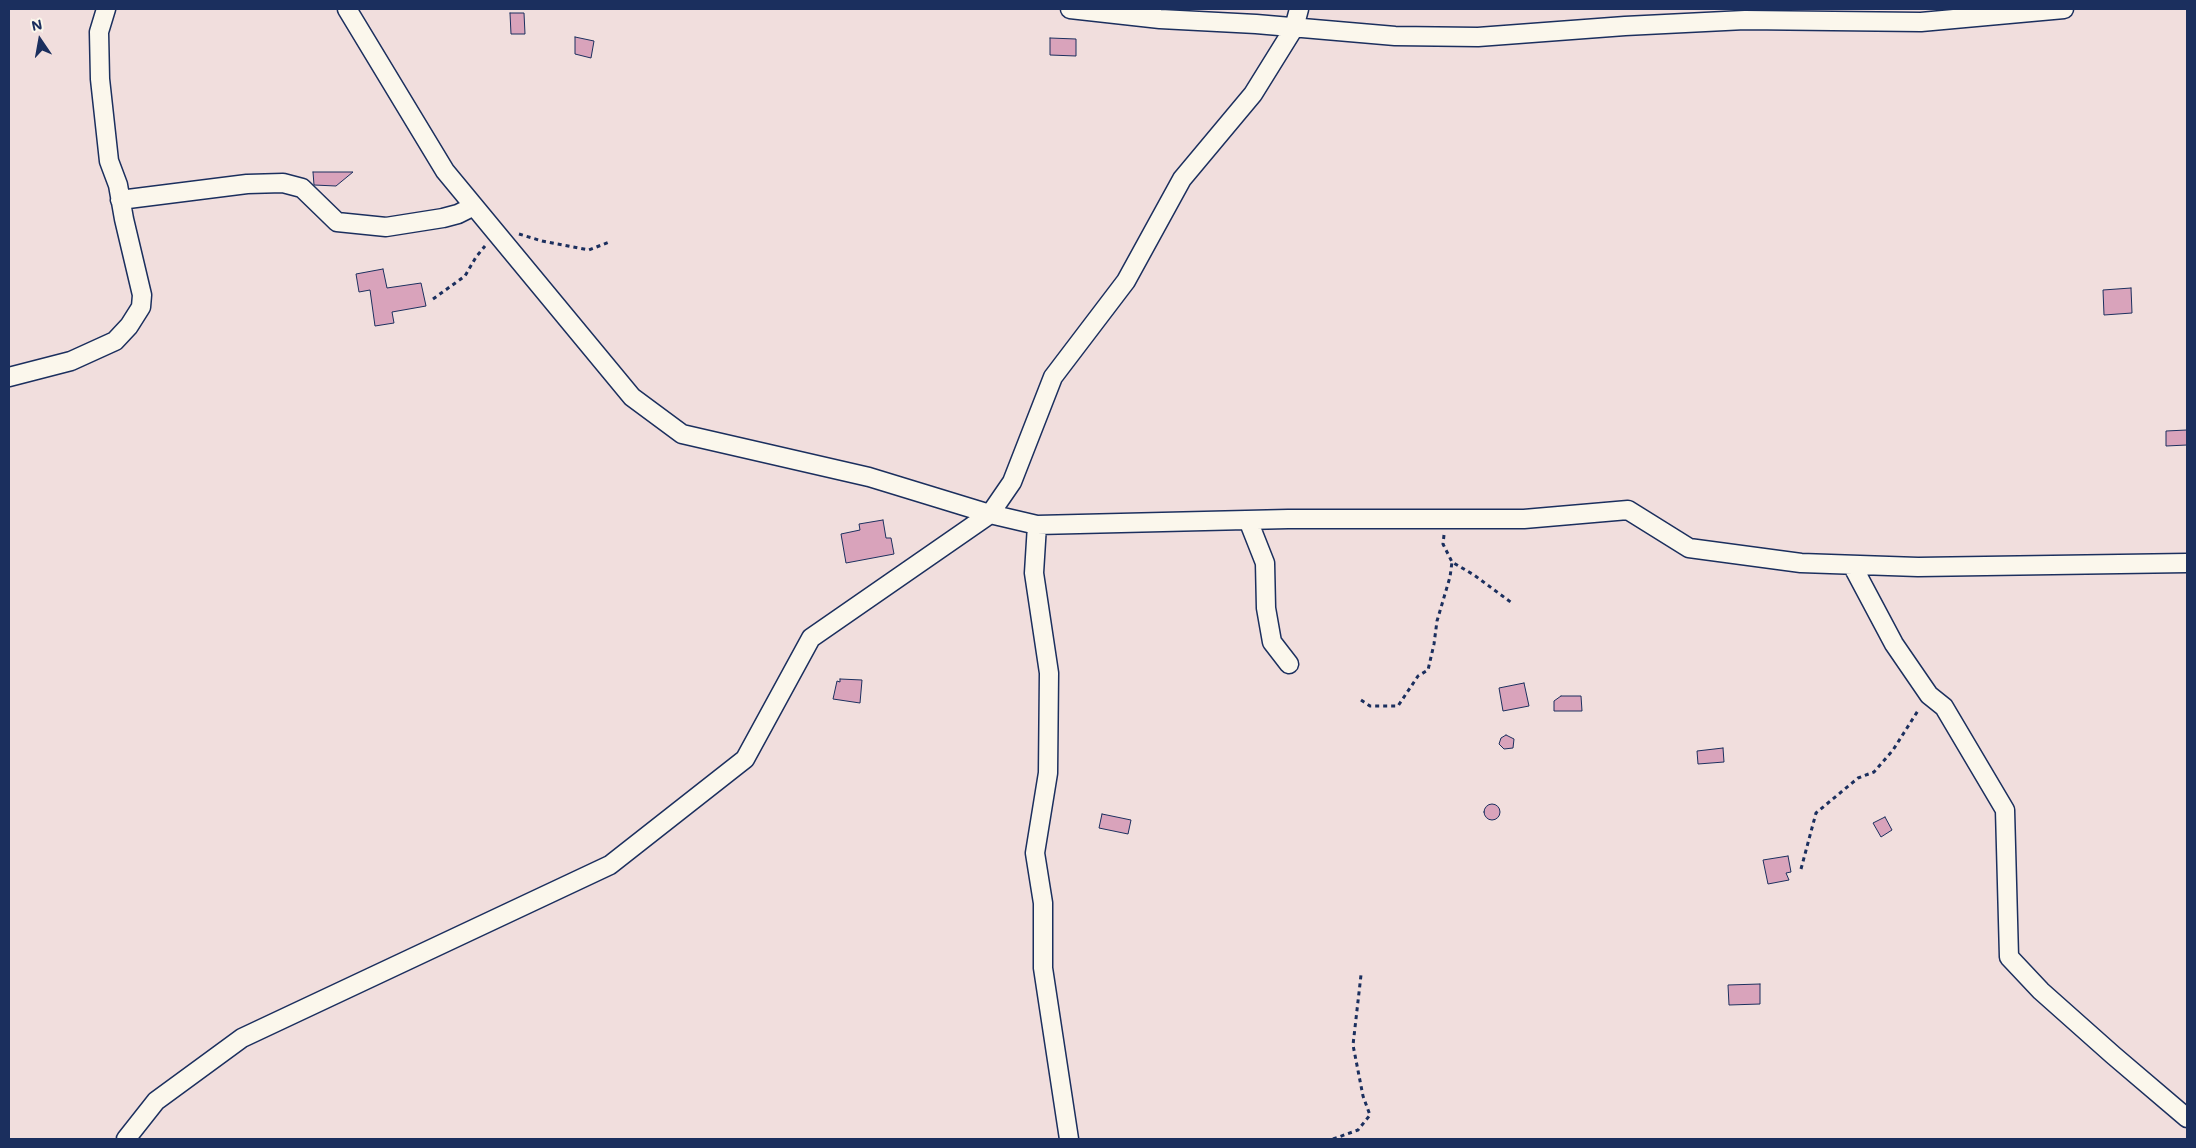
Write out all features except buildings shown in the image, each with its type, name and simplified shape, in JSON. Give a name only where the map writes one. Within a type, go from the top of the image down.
[{"type":"street","points":[[9,377],[71,361],[115,341],[129,326],[141,307],[142,295],[118,185],[109,160],[100,79],[99,32],[106,9]]},
{"type":"street","points":[[347,9],[445,171],[632,397],[682,434],[869,477],[990,514],[1037,525],[1248,520],[1524,519],[1628,510],[1688,548],[1801,562],[1918,567],[2187,563]]},
{"type":"street","points":[[1070,9],[1160,18],[1395,36],[1478,38],[1626,26],[1745,20],[1921,22],[2064,9]]},
{"type":"street","points":[[126,1139],[156,1100],[242,1038],[610,865],[745,760],[811,638],[990,514],[1012,482],[1053,377],[1126,281],[1182,179],[1253,94],[1294,28],[1300,9]]},
{"type":"street","points":[[120,200],[247,184],[282,183],[302,188],[337,222],[386,227],[443,218],[458,214],[474,206]]},
{"type":"street","points":[[1248,520],[1265,563],[1266,608],[1272,642],[1289,664]]},
{"type":"street","points":[[1037,525],[1034,572],[1049,673],[1048,774],[1035,854],[1043,903],[1043,968],[1069,1139]]},
{"type":"street","points":[[1852,565],[1894,644],[1929,695],[1944,707],[2005,810],[2009,957],[2041,991],[2187,1118]]},
{"type":"path","points":[[433,299],[466,276],[476,257],[485,246],[516,233],[542,242],[589,250],[609,242]]},
{"type":"path","points":[[1445,519],[1443,544],[1452,562],[1474,575],[1512,603]]},
{"type":"path","points":[[1361,700],[1370,706],[1398,706],[1418,676],[1428,670],[1437,621],[1448,585],[1452,562]]},
{"type":"path","points":[[1802,869],[1816,813],[1858,778],[1874,772],[1892,750],[1929,695]]},
{"type":"path","points":[[1333,1139],[1358,1130],[1370,1115],[1363,1096],[1353,1045],[1361,975]]}]
